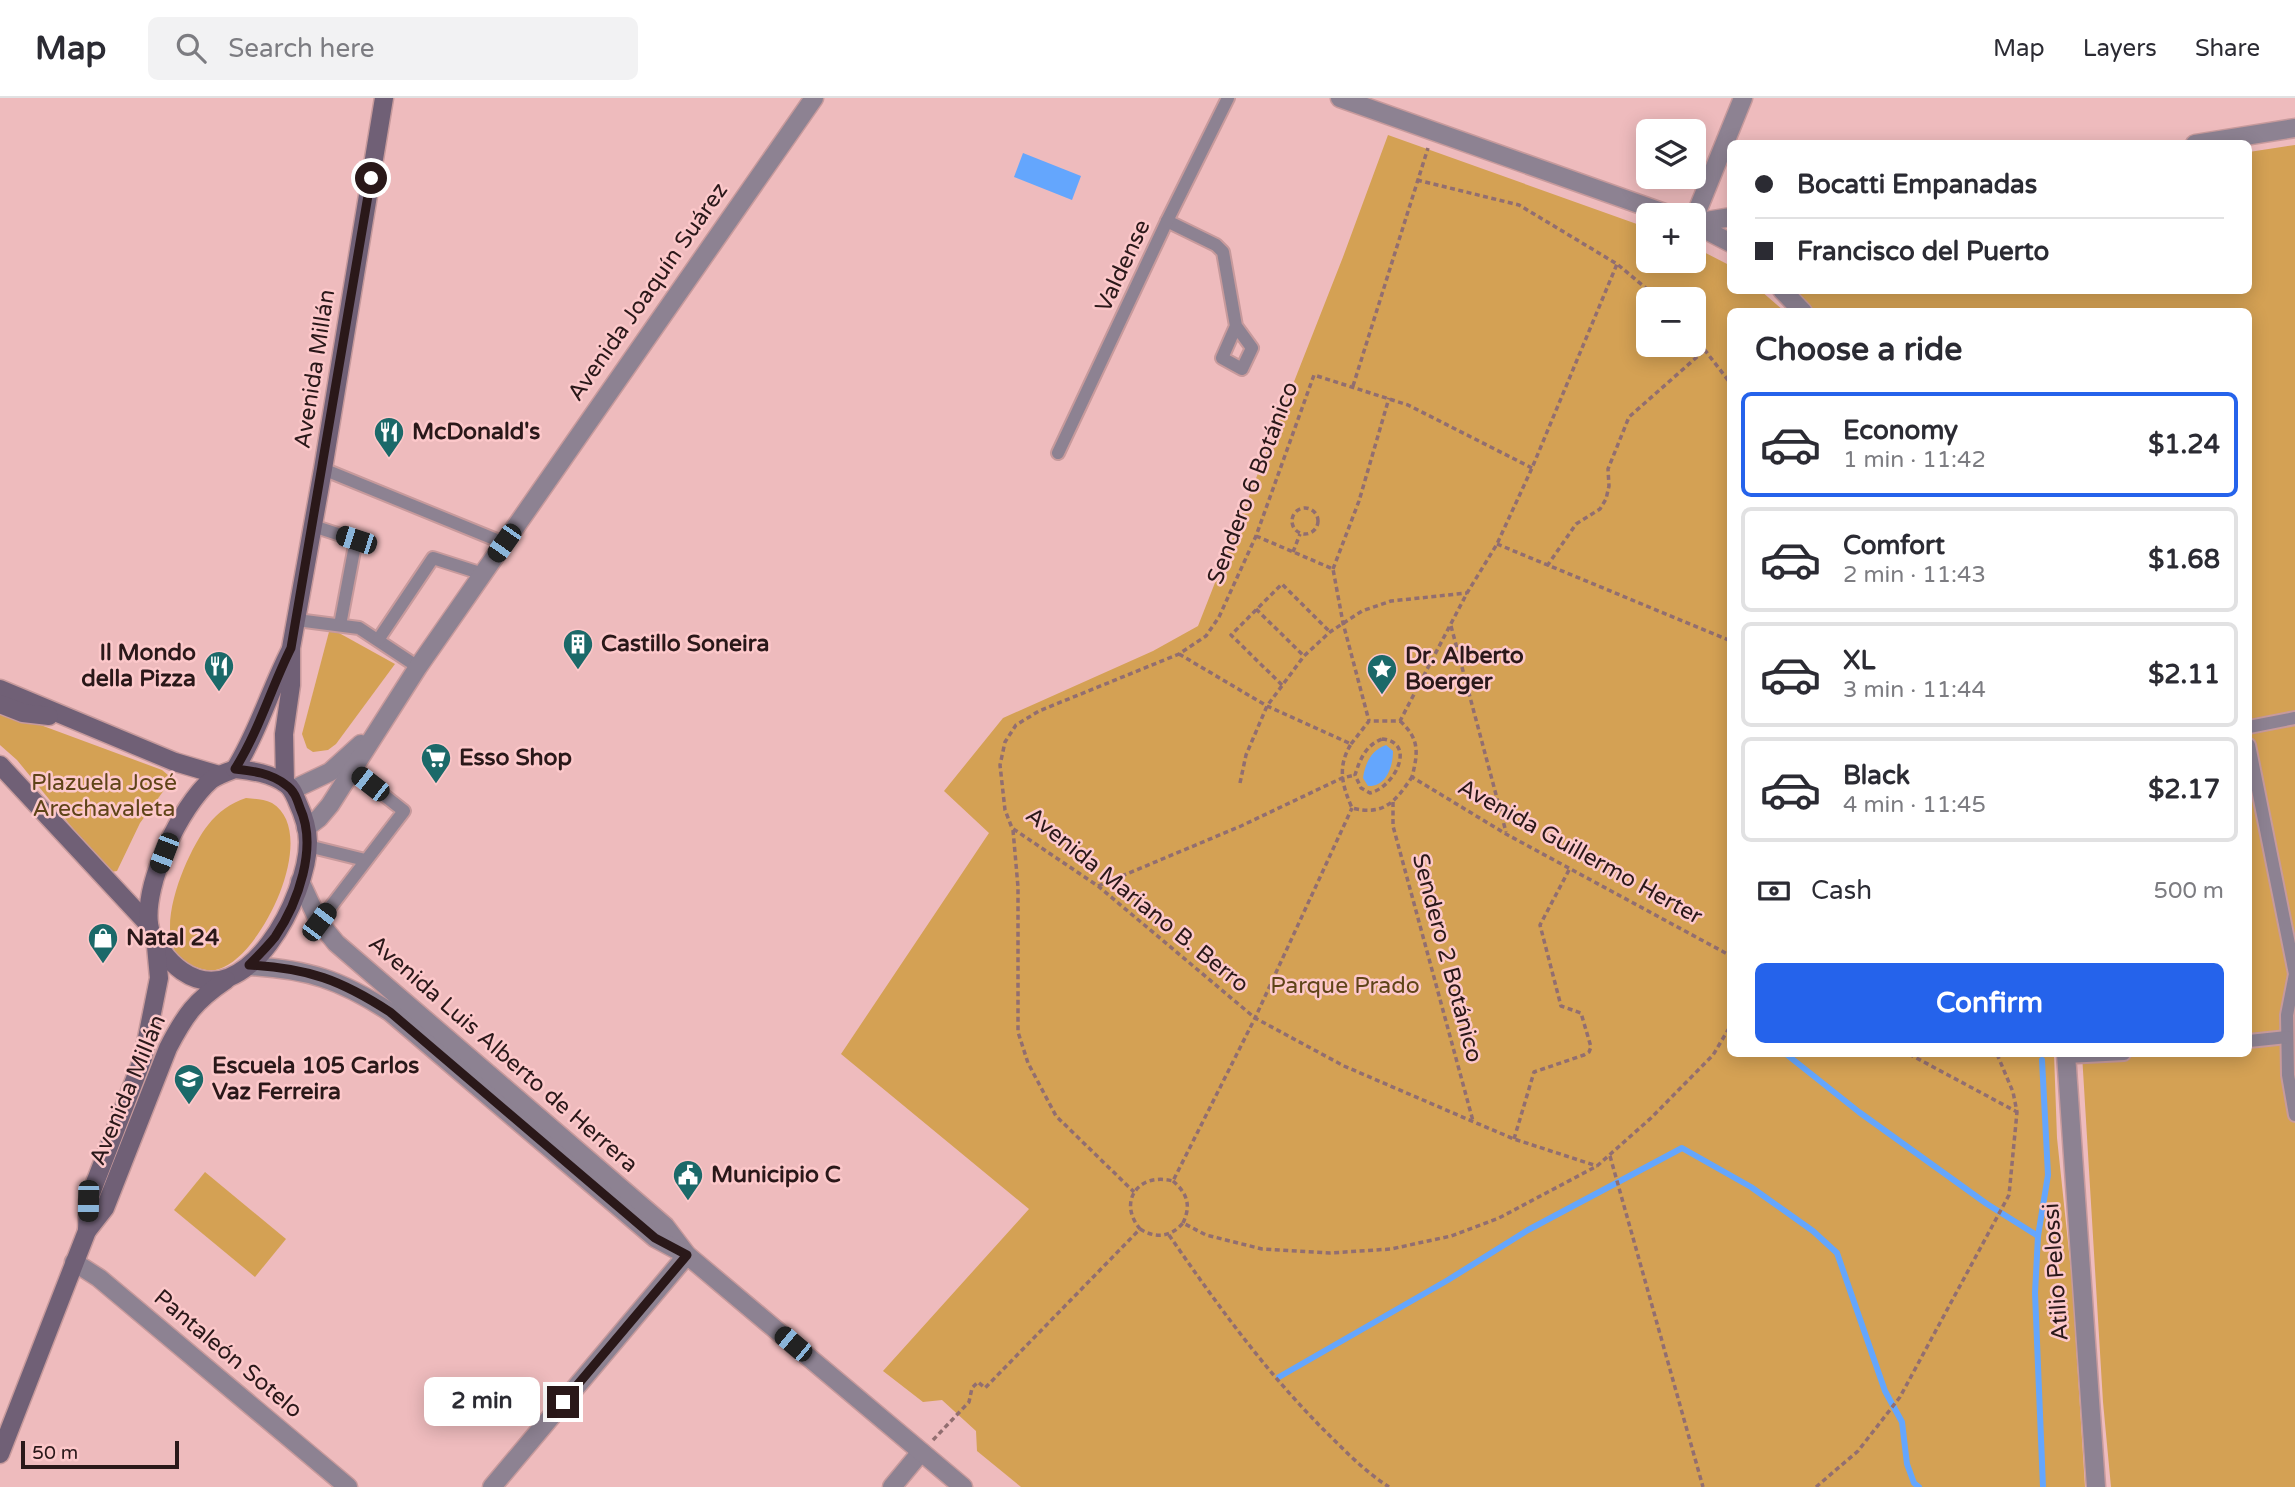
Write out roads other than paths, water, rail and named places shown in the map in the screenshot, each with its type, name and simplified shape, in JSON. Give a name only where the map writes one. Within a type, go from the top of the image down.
[{"type":"main road","name":"Avenida Millán","points":[[289,787],[284,734],[291,685],[291,648],[384,98]]},
{"type":"main road","name":"Avenida Millán","points":[[227,772],[246,751],[275,679],[291,648]]},
{"type":"main road","points":[[0,689],[175,762],[227,772],[262,772],[289,787],[303,815],[307,837],[300,881],[290,909],[274,937],[249,965],[227,980],[205,981],[187,975],[173,966],[152,932],[0,765]]},
{"type":"main road","points":[[0,704],[23,713],[73,719]]},
{"type":"main road","points":[[152,932],[153,881],[164,853],[192,802],[211,781],[227,772]]},
{"type":"main road","name":"Avenida Millán","points":[[87,1231],[88,1201],[143,1058],[159,978],[159,960],[152,932]]},
{"type":"main road","name":"Avenida Millán","points":[[0,1454],[74,1262],[87,1231],[105,1208],[168,1048],[194,1004],[227,980]]},
{"type":"street","name":"Avenida Joaquín Suárez","points":[[307,837],[418,667],[814,98]]},
{"type":"street","points":[[1340,98],[1636,203]]},
{"type":"street","points":[[1702,203],[1743,98]]},
{"type":"street","points":[[2219,140],[2295,128]]},
{"type":"street","points":[[1706,220],[1727,218]]},
{"type":"street","points":[[1706,229],[1727,241]]},
{"type":"street","points":[[1786,294],[1799,308]]},
{"type":"street","name":"Avenida Joaquín Suárez","points":[[289,787],[330,772],[381,724]]},
{"type":"street","name":"Avenida Luis Alberto de Herrera","points":[[300,881],[319,922],[337,943],[665,1226],[687,1255]]},
{"type":"street","name":"Avenida Luis Alberto de Herrera","points":[[249,965],[304,972],[343,984],[390,1012],[655,1238],[687,1255],[963,1487]]},
{"type":"street","name":"Atilio Pelossi","points":[[2066,1057],[2096,1487]]},
{"type":"street","points":[[492,1487],[687,1255]]},
{"type":"street","name":"Pantaleón Sotelo","points":[[74,1262],[99,1278],[348,1487]]},
{"type":"street","points":[[892,1487],[921,1452]]},
{"type":"lane","name":"Valdense","points":[[1058,453],[1228,98]]},
{"type":"lane","points":[[1167,221],[1216,245],[1223,252],[1236,327]]},
{"type":"lane","points":[[323,469],[504,543]]},
{"type":"lane","points":[[313,526],[356,540],[340,625]]},
{"type":"lane","points":[[378,640],[432,558],[483,574]]},
{"type":"lane","points":[[297,620],[359,628],[418,667]]},
{"type":"lane","points":[[2252,726],[2295,718]]},
{"type":"lane","points":[[2252,760],[2295,974],[2287,1015],[2288,1075],[2295,1115]]},
{"type":"lane","points":[[319,922],[404,811],[352,770]]},
{"type":"lane","points":[[307,837],[365,860]]},
{"type":"lane","points":[[2252,1041],[2287,1037]]},
{"type":"water","points":[[1023,153],[1081,176],[1072,200],[1014,177]]},
{"type":"water","points":[[1386,745],[1393,751],[1390,769],[1384,780],[1368,786],[1363,778],[1367,763],[1376,750]]},
{"type":"waterway","points":[[1790,1057],[1859,1112],[1987,1204],[2038,1236]]},
{"type":"waterway","points":[[2042,1060],[2048,1175],[2038,1236],[2035,1293],[2043,1487]]},
{"type":"waterway","points":[[1279,1377],[1448,1280],[1528,1230],[1682,1148],[1751,1187],[1813,1231],[1837,1253],[1885,1391],[1902,1422],[1907,1464],[1914,1483],[1919,1487]]},
{"type":"place","name":"McDonald's","points":[[389,459]]},
{"type":"place","name":"Castillo Soneira","points":[[578,671]]},
{"type":"place","name":"Il Mondo della Pizza","points":[[219,693]]},
{"type":"place","name":"Dr. Alberto Boerger","points":[[1382,696]]},
{"type":"place","name":"Esso Shop","points":[[436,785]]},
{"type":"place","name":"Natal 24","points":[[103,965]]},
{"type":"place","name":"Escuela 105 Carlos Vaz Ferreira","points":[[189,1106]]},
{"type":"place","name":"Municipio C","points":[[688,1202]]},
{"type":"park label","name":"Plazuela José Arechavaleta","points":[[104,796]]},
{"type":"park label","name":"Parque Prado","points":[[1345,986]]}]
